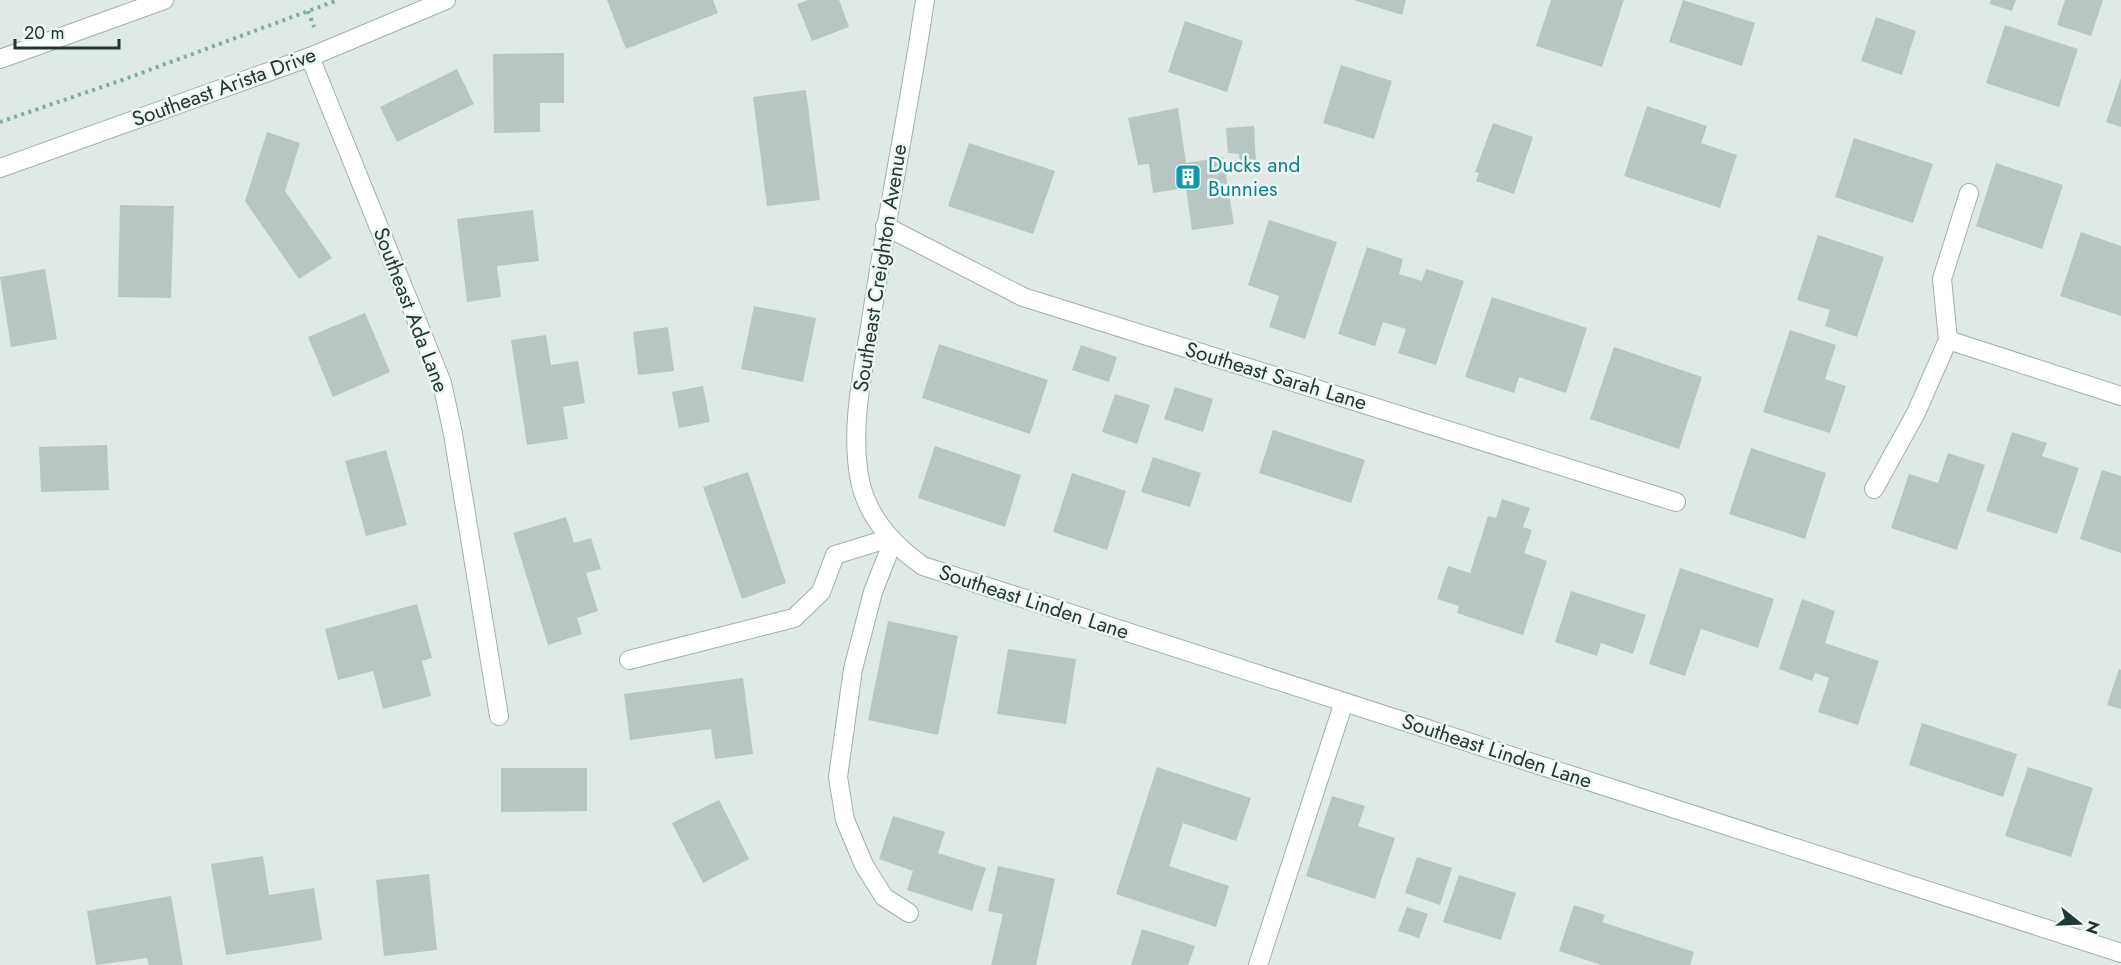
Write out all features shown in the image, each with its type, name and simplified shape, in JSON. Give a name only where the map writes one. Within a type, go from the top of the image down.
[{"type":"street","points":[[0,59],[164,0]]},
{"type":"street","name":"Southeast Arista Drive","points":[[0,168],[310,57],[446,0]]},
{"type":"street","name":"Southeast Creighton Avenue","points":[[889,537],[871,510],[861,483],[857,458],[857,421],[885,226],[925,0]]},
{"type":"street","name":"Southeast Ada Lane","points":[[310,57],[442,383],[453,434],[499,716]]},
{"type":"street","points":[[1874,489],[1916,413],[1948,340],[1942,279],[1969,193]]},
{"type":"street","name":"Southeast Sarah Lane","points":[[885,226],[1023,297],[1676,502]]},
{"type":"street","points":[[1948,340],[2121,396]]},
{"type":"street","points":[[629,660],[795,618],[821,591],[836,555],[889,537]]},
{"type":"street","points":[[889,537],[853,669],[838,777],[845,820],[864,864],[884,897],[909,913]]},
{"type":"street","name":"Southeast Linden Lane","points":[[889,537],[923,566],[2121,953]]},
{"type":"street","points":[[1258,965],[1344,702]]},
{"type":"path","points":[[0,122],[125,79],[338,0]]},
{"type":"building","points":[[607,0],[713,0],[718,13],[626,49]]},
{"type":"building","points":[[808,0],[839,0],[849,27],[812,41],[797,4]]},
{"type":"building","points":[[1354,0],[1406,0],[1402,15]]},
{"type":"building","points":[[1551,0],[1624,0],[1602,67],[1536,46]]},
{"type":"building","points":[[1683,0],[1755,23],[1742,66],[1669,42]]},
{"type":"building","points":[[1991,0],[2016,0],[2012,11],[1990,4]]},
{"type":"building","points":[[2065,0],[2103,0],[2091,36],[2057,25]]},
{"type":"building","points":[[1876,17],[1916,31],[1902,75],[1861,61]]},
{"type":"building","points":[[1185,21],[1243,41],[1227,92],[1168,72]]},
{"type":"building","points":[[2005,25],[2078,49],[2059,107],[1986,83]]},
{"type":"building","points":[[564,53],[564,103],[540,103],[540,132],[494,133],[493,54]]},
{"type":"building","points":[[1341,65],[1392,81],[1374,139],[1323,123]]},
{"type":"building","points":[[457,69],[474,104],[397,142],[380,107]]},
{"type":"building","points":[[2121,78],[2121,127],[2106,122]]},
{"type":"building","points":[[806,90],[820,200],[767,206],[753,97]]},
{"type":"building","points":[[1647,106],[1707,126],[1701,143],[1737,155],[1720,208],[1624,176]]},
{"type":"building","name":"Ducks and Bunnies","points":[[1178,108],[1186,163],[1223,157],[1234,224],[1192,230],[1186,188],[1153,193],[1149,164],[1138,165],[1128,118]]},
{"type":"building","points":[[1493,123],[1533,137],[1514,194],[1476,181],[1479,173],[1475,172]]},
{"type":"building","points":[[1254,126],[1256,162],[1240,162],[1239,154],[1228,153],[1226,128]]},
{"type":"building","points":[[267,132],[300,143],[285,191],[332,258],[299,279],[245,201]]},
{"type":"building","points":[[1854,138],[1933,164],[1913,223],[1835,197]]},
{"type":"building","points":[[969,143],[1055,171],[1033,234],[948,206]]},
{"type":"building","points":[[1996,163],[2063,185],[2042,249],[1976,226]]},
{"type":"building","points":[[120,205],[174,206],[171,298],[118,297]]},
{"type":"building","points":[[533,210],[539,261],[497,266],[501,297],[467,302],[457,219]]},
{"type":"building","points":[[1269,220],[1337,242],[1305,339],[1269,327],[1279,296],[1248,285]]},
{"type":"building","points":[[2081,232],[2121,246],[2121,316],[2060,296]]},
{"type":"building","points":[[1818,235],[1884,257],[1857,337],[1825,326],[1830,310],[1797,300]]},
{"type":"building","points":[[1367,247],[1403,259],[1399,274],[1422,281],[1426,269],[1464,281],[1436,365],[1398,353],[1406,329],[1383,322],[1375,346],[1338,334]]},
{"type":"building","points":[[45,269],[57,339],[11,347],[0,277]]},
{"type":"building","points":[[1492,297],[1587,328],[1566,393],[1519,377],[1514,393],[1465,377]]},
{"type":"building","points":[[754,306],[816,318],[803,382],[741,369]]},
{"type":"building","points":[[365,313],[390,372],[333,397],[308,337]]},
{"type":"building","points":[[668,327],[674,371],[638,375],[633,332]]},
{"type":"building","points":[[1790,330],[1836,345],[1825,379],[1846,386],[1830,433],[1763,412]]},
{"type":"building","points":[[546,335],[551,365],[578,361],[585,403],[563,407],[568,439],[527,445],[511,340]]},
{"type":"building","points":[[939,344],[1048,380],[1030,434],[922,398]]},
{"type":"building","points":[[1081,345],[1117,357],[1109,382],[1072,370]]},
{"type":"building","points":[[1614,347],[1702,377],[1679,449],[1590,419]]},
{"type":"building","points":[[703,386],[710,422],[679,428],[672,392]]},
{"type":"building","points":[[1175,387],[1213,399],[1203,432],[1164,419]]},
{"type":"building","points":[[1115,394],[1150,405],[1137,444],[1102,432]]},
{"type":"building","points":[[1273,430],[1365,460],[1351,503],[1259,473]]},
{"type":"building","points":[[2012,432],[2047,443],[2042,456],[2079,468],[2057,534],[1986,511]]},
{"type":"building","points":[[107,445],[109,490],[41,492],[39,447]]},
{"type":"building","points":[[935,446],[1021,475],[1005,527],[918,498]]},
{"type":"building","points":[[1751,448],[1826,473],[1805,539],[1729,514]]},
{"type":"building","points":[[386,450],[407,525],[366,536],[345,461]]},
{"type":"building","points":[[1948,453],[1985,465],[1957,550],[1891,528],[1909,474],[1938,483]]},
{"type":"building","points":[[1153,457],[1201,473],[1190,507],[1141,492]]},
{"type":"building","points":[[2102,470],[2121,476],[2121,553],[2080,539]]},
{"type":"building","points":[[748,472],[786,583],[742,599],[703,487]]},
{"type":"building","points":[[1072,473],[1126,491],[1107,550],[1053,532]]},
{"type":"building","points":[[1502,499],[1530,508],[1523,527],[1532,530],[1524,553],[1547,561],[1523,635],[1457,613],[1459,606],[1437,599],[1448,566],[1470,573],[1488,516],[1496,518]]},
{"type":"building","points":[[566,517],[574,543],[591,538],[601,569],[586,573],[598,611],[577,618],[582,634],[548,645],[513,533]]},
{"type":"building","points":[[1680,568],[1774,599],[1758,648],[1701,629],[1685,676],[1649,664]]},
{"type":"building","points":[[1571,591],[1646,615],[1633,654],[1601,643],[1597,656],[1555,642]]},
{"type":"building","points":[[1802,599],[1835,611],[1825,643],[1879,661],[1858,725],[1818,712],[1829,678],[1815,673],[1812,681],[1779,669]]},
{"type":"building","points":[[417,604],[432,658],[422,661],[431,696],[383,709],[373,671],[338,680],[325,629]]},
{"type":"building","points":[[888,621],[958,636],[938,735],[868,720]]},
{"type":"building","points":[[1008,649],[1076,659],[1066,724],[997,714]]},
{"type":"building","points":[[2119,669],[2121,670],[2121,709],[2107,705]]},
{"type":"building","points":[[743,678],[753,754],[715,759],[711,729],[630,740],[624,694]]},
{"type":"building","points":[[1922,723],[2017,754],[2003,797],[1909,765]]},
{"type":"building","points":[[1157,767],[1251,798],[1236,841],[1183,823],[1169,866],[1229,886],[1216,927],[1116,894]]},
{"type":"building","points":[[2028,767],[2093,788],[2071,857],[2005,836]]},
{"type":"building","points":[[501,768],[587,768],[587,811],[501,812]]},
{"type":"building","points":[[1332,796],[1365,806],[1358,826],[1395,838],[1375,899],[1306,876]]},
{"type":"building","points":[[719,800],[749,859],[703,883],[672,823]]},
{"type":"building","points":[[893,816],[945,832],[938,853],[986,868],[972,911],[907,890],[913,871],[879,859]]},
{"type":"building","points":[[263,856],[269,895],[314,888],[322,940],[226,955],[211,864]]},
{"type":"building","points":[[1417,857],[1452,868],[1440,905],[1405,893]]},
{"type":"building","points":[[998,866],[1055,879],[1036,965],[991,965],[1003,914],[988,911]]},
{"type":"building","points":[[429,874],[437,950],[384,956],[376,880]]},
{"type":"building","points":[[1459,875],[1516,893],[1501,940],[1443,922]]},
{"type":"building","points":[[171,896],[183,965],[149,965],[147,958],[96,965],[87,911]]},
{"type":"building","points":[[1574,905],[1605,915],[1602,922],[1694,952],[1690,965],[1601,965],[1559,951]]},
{"type":"building","points":[[1407,907],[1428,914],[1419,938],[1398,931]]},
{"type":"building","points":[[1142,929],[1195,946],[1188,965],[1131,965]]},
{"type":"place","name":"Ducks and Bunnies","points":[[1188,177]]}]
